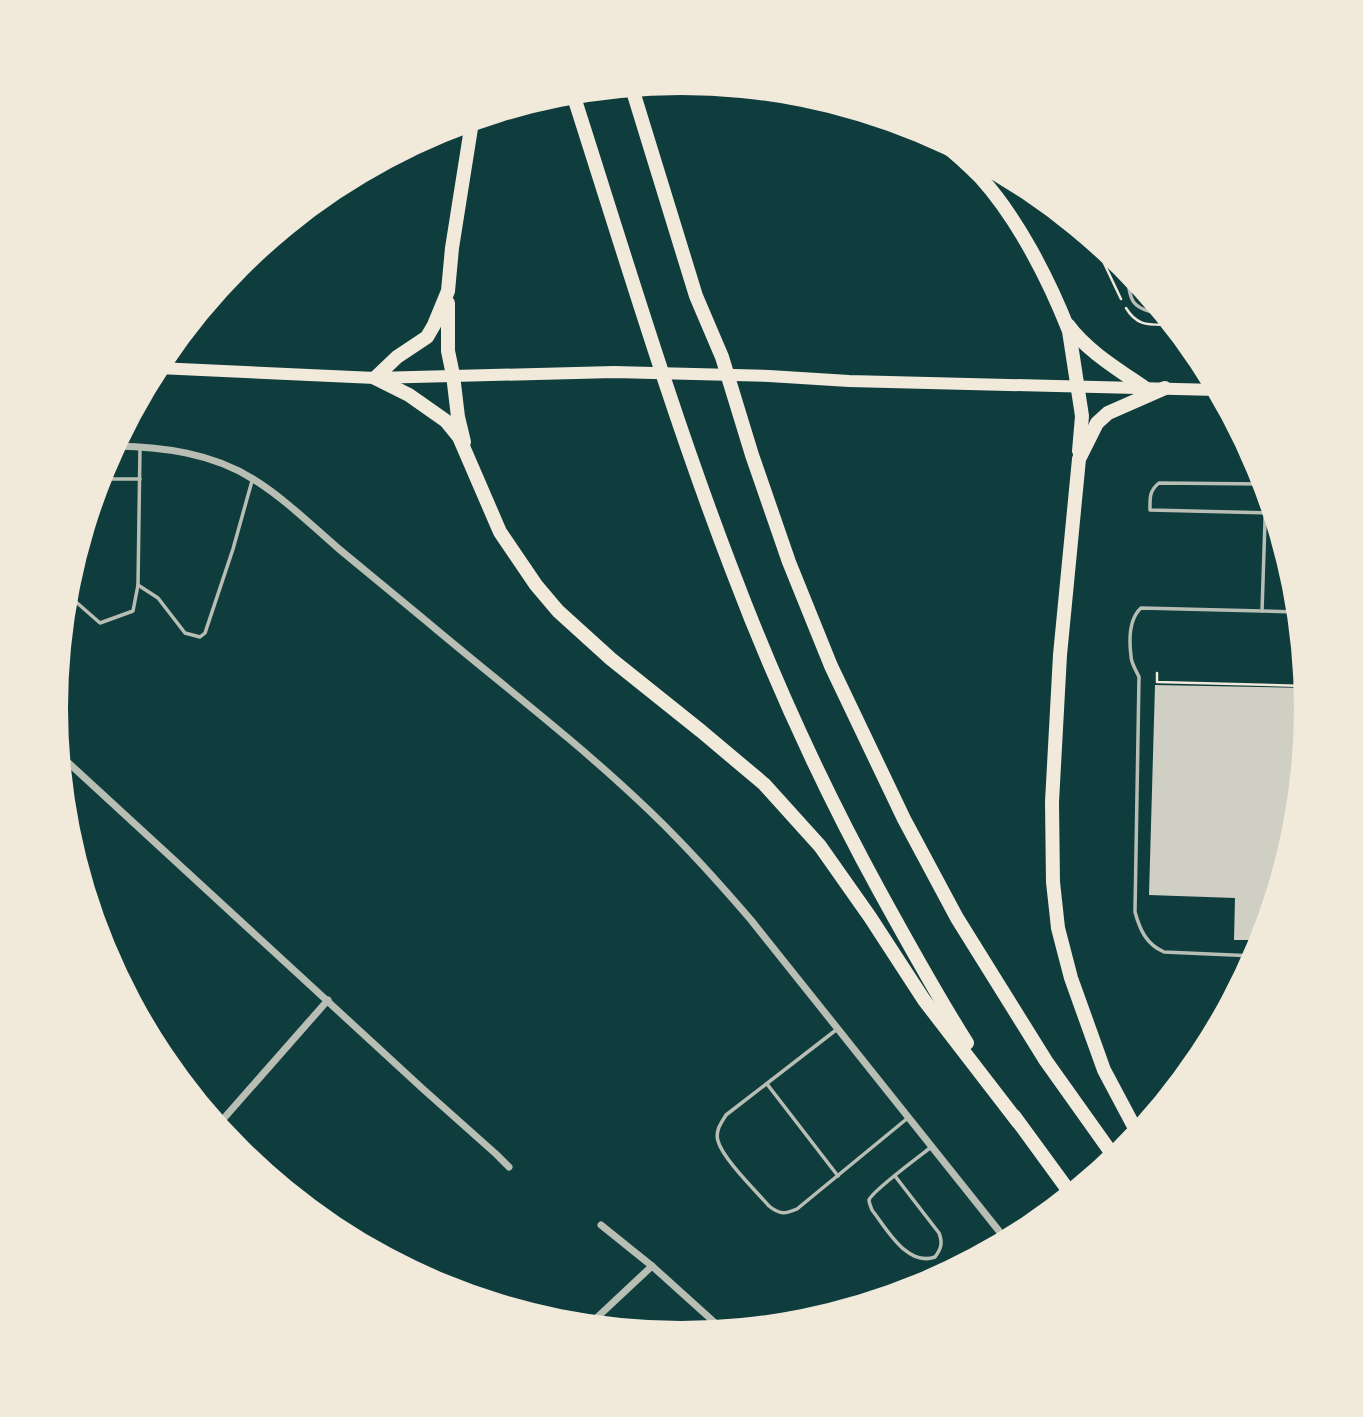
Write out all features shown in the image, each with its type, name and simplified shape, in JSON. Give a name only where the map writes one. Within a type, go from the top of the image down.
[{"type":"highway","points":[[635,97],[696,296],[722,357],[789,562],[831,666],[904,819],[957,918],[1046,1061],[1108,1149]]},
{"type":"highway","points":[[576,104],[690,453],[777,683],[853,843],[906,941],[1018,1122]]},
{"type":"highway","points":[[467,454],[447,351],[452,248],[470,133]]},
{"type":"highway","points":[[966,165],[982,180],[1019,230],[1034,255],[1069,331],[1082,416],[1060,655],[1052,802],[1053,882],[1058,928],[1071,978],[1104,1070],[1133,1124]]},
{"type":"highway","points":[[448,291],[427,337],[397,357],[375,378],[409,395],[446,421],[467,454],[500,532],[536,585],[558,611],[583,635],[764,784],[820,846],[846,880],[924,1000],[1066,1187]]},
{"type":"highway","points":[[1064,319],[1086,343],[1145,388]]},
{"type":"highway","points":[[1079,459],[1097,423],[1108,413],[1165,388]]},
{"type":"main road","points":[[172,369],[375,378],[614,372],[1205,390]]},
{"type":"street","points":[[127,446],[181,452],[205,458],[253,479],[562,733],[636,799],[707,869],[751,920],[1000,1232]]},
{"type":"street","points":[[71,765],[509,1167]]},
{"type":"street","points":[[224,1118],[328,1000]]},
{"type":"street","points":[[601,1225],[712,1320]]},
{"type":"street","points":[[598,1316],[652,1266]]},
{"type":"lane","points":[[1130,290],[1138,307],[1150,312]]},
{"type":"lane","points":[[77,603],[100,623],[133,611],[138,585],[140,447]]},
{"type":"lane","points":[[113,479],[140,479]]},
{"type":"lane","points":[[138,585],[158,598],[185,633],[200,637],[205,633],[253,479]]},
{"type":"lane","points":[[1252,484],[1159,483],[1150,493],[1150,510],[1263,513]]},
{"type":"lane","points":[[1262,611],[1265,520]]},
{"type":"lane","points":[[1243,955],[1164,952],[1147,940],[1139,927],[1135,912],[1139,677],[1131,658],[1131,622],[1134,614],[1141,608],[1287,612]]},
{"type":"lane","points":[[838,1028],[726,1115],[719,1127],[718,1140],[728,1158],[776,1213],[787,1213],[797,1209],[909,1117]]},
{"type":"lane","points":[[767,1084],[838,1176]]},
{"type":"lane","points":[[895,1176],[939,1233],[941,1247],[935,1257],[922,1259],[907,1253],[869,1203],[869,1198],[882,1186],[932,1147]]},
{"type":"path","points":[[1157,673],[1157,682],[1294,686]]},
{"type":"building","points":[[1155,685],[1294,688],[1290,789],[1274,867],[1249,940],[1234,940],[1235,898],[1149,895]]}]
